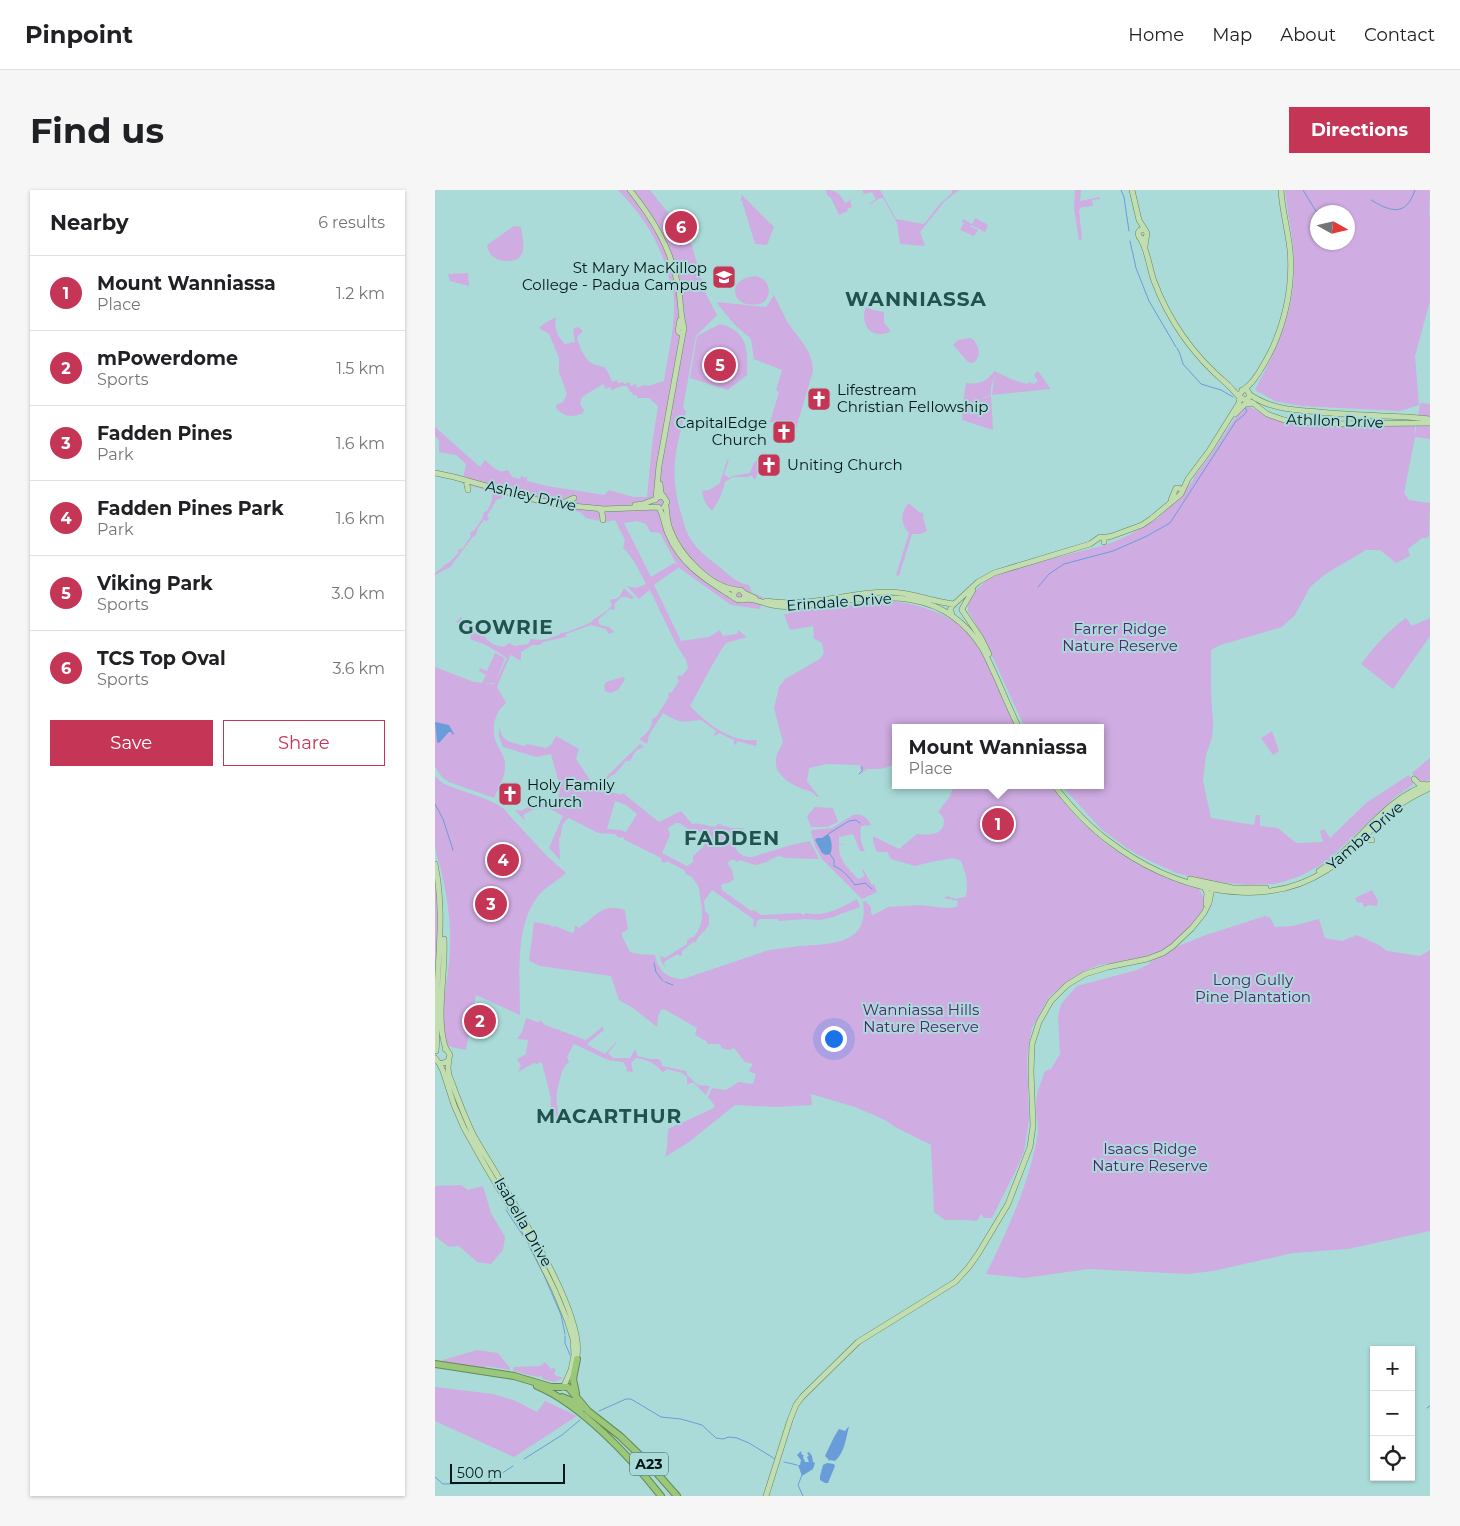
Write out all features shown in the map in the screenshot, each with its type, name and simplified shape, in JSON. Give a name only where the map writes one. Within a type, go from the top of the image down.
[{"type":"highway","points":[[577,1359],[573,1379],[577,1394],[587,1407],[620,1436]]},
{"type":"highway","points":[[435,1364],[514,1376],[551,1387],[567,1387],[571,1390],[570,1396],[564,1397],[561,1392],[563,1388]]},
{"type":"highway","name":"A23","points":[[435,1368],[520,1381],[540,1387],[562,1399],[621,1451]]},
{"type":"highway","name":"A23","points":[[520,1381],[524,1380],[534,1383],[575,1404],[621,1451],[661,1496]]},
{"type":"highway","name":"A23","points":[[571,1390],[581,1404],[620,1436],[647,1462],[677,1496]]},
{"type":"main road","points":[[1132,190],[1139,220],[1145,233],[1146,252]]},
{"type":"main road","points":[[1230,418],[1249,398],[1255,378],[1276,340],[1287,306],[1291,271],[1288,236],[1284,230],[1281,190]]},
{"type":"main road","points":[[630,191],[653,220],[666,246],[677,279],[681,310],[682,330],[661,459],[655,502],[662,514],[668,535],[687,560],[710,583],[738,600],[742,600],[745,597],[744,592],[727,589],[718,584],[687,560],[670,528],[666,506],[667,500],[660,488],[661,459]]},
{"type":"main road","points":[[1139,220],[1139,235],[1151,271],[1171,317],[1187,341],[1209,368],[1241,399],[1246,400]]},
{"type":"main road","points":[[1139,235],[1141,230],[1145,233]]},
{"type":"main road","points":[[931,600],[952,601],[995,573],[1101,541],[1141,526],[1167,505],[1179,491],[1209,451],[1230,418],[1239,403],[1240,392],[1255,378]]},
{"type":"main road","points":[[1229,386],[1247,390],[1249,393]]},
{"type":"main road","name":"Athllon Drive","points":[[1249,393],[1268,404],[1289,409],[1350,415],[1430,418]]},
{"type":"main road","name":"Athllon Drive","points":[[1246,400],[1267,414],[1279,419],[1320,424],[1430,423]]},
{"type":"main road","points":[[1230,418],[1245,404],[1258,408]]},
{"type":"main road","name":"Ashley Drive","points":[[435,472],[530,495],[617,509],[639,505],[656,498]]},
{"type":"main road","name":"Ashley Drive","points":[[435,472],[552,503],[599,509],[658,508]]},
{"type":"main road","points":[[466,480],[469,489],[477,485],[496,488]]},
{"type":"main road","points":[[565,502],[575,497],[580,504]]},
{"type":"main road","points":[[656,498],[664,497]]},
{"type":"main road","points":[[658,508],[666,506]]},
{"type":"main road","points":[[599,509],[604,517],[608,512],[617,509]]},
{"type":"main road","points":[[953,614],[951,608],[954,604],[973,588]]},
{"type":"main road","points":[[953,614],[958,614],[973,588]]},
{"type":"main road","points":[[972,625],[965,606],[973,588]]},
{"type":"main road","points":[[735,597],[735,592],[738,590]]},
{"type":"main road","name":"Erindale Drive","points":[[744,592],[762,600],[777,602],[888,592],[906,593],[954,604]]},
{"type":"main road","points":[[881,597],[915,598],[933,604],[953,614],[974,634],[979,643]]},
{"type":"main road","name":"Erindale Drive","points":[[742,600],[749,599],[770,605],[789,607],[881,597],[909,599],[933,606],[961,623],[989,657]]},
{"type":"main road","points":[[954,604],[959,605],[961,609]]},
{"type":"main road","name":"Erindale Drive","points":[[961,609],[981,638],[1018,724]]},
{"type":"main road","points":[[1410,795],[1419,784],[1429,786]]},
{"type":"main road","points":[[1416,786],[1422,790],[1429,786]]},
{"type":"main road","name":"Yamba Drive","points":[[1212,886],[1230,891],[1252,890],[1284,886],[1308,877],[1331,863],[1390,806],[1429,786]]},
{"type":"main road","points":[[1058,789],[1087,823],[1121,850],[1164,873],[1204,886],[1212,886]]},
{"type":"main road","points":[[1059,789],[1085,817],[1115,842],[1148,862],[1185,878],[1212,886]]},
{"type":"main road","name":"Yamba Drive","points":[[1212,886],[1274,891],[1316,877],[1369,837],[1379,822],[1410,795]]},
{"type":"main road","points":[[1367,828],[1369,837]]},
{"type":"main road","points":[[1356,839],[1363,834],[1369,837]]},
{"type":"main road","points":[[436,867],[441,919],[436,1053]]},
{"type":"main road","points":[[1204,886],[1207,894],[1204,910]]},
{"type":"main road","points":[[766,1496],[790,1420],[796,1405],[802,1397],[858,1342],[935,1295],[969,1270],[990,1235],[1013,1192],[1032,1142],[1031,1055],[1034,1036],[1043,1014],[1056,996],[1078,978],[1098,969],[1147,959],[1163,953],[1179,941],[1201,917],[1207,907],[1212,886]]},
{"type":"main road","points":[[1201,917],[1212,886]]},
{"type":"main road","points":[[1211,895],[1217,892],[1230,891]]},
{"type":"main road","points":[[436,1053],[441,1048],[446,1049],[442,1039],[437,1006]]},
{"type":"main road","points":[[435,1012],[437,1020]]},
{"type":"main road","name":"Isabella Drive","points":[[446,1049],[449,1052],[449,1075],[469,1126],[540,1248],[576,1329],[577,1359],[571,1377],[571,1390]]},
{"type":"main road","points":[[437,1060],[446,1063],[449,1059]]},
{"type":"main road","name":"Isabella Drive","points":[[437,1060],[443,1071],[464,1128],[521,1223],[558,1292],[576,1345],[572,1366],[563,1388]]},
{"type":"main road","points":[[969,1270],[990,1235]]},
{"type":"main road","points":[[540,1248],[551,1272],[549,1278],[557,1284],[554,1285],[558,1292]]},
{"type":"green space","points":[[618,190],[650,190],[669,214],[681,242],[690,239],[705,292],[717,315],[696,336],[683,407],[686,412],[675,461],[677,497],[688,535],[702,553],[732,577],[749,585],[752,593],[763,597],[760,609],[731,605],[678,567],[654,585],[681,641],[709,637],[720,630],[723,636],[737,634],[738,630],[747,637],[726,643],[690,706],[721,731],[738,738],[757,740],[756,746],[737,741],[736,745],[734,740],[719,733],[715,736],[716,731],[701,720],[681,721],[663,713],[649,735],[647,744],[639,739],[649,730],[652,719],[656,717],[669,697],[669,693],[672,692],[679,681],[677,678],[679,675],[682,676],[688,668],[686,660],[676,644],[650,590],[639,599],[627,586],[636,588],[646,584],[632,559],[623,548],[625,540],[615,520],[605,522],[586,518],[580,512],[503,495],[501,499],[497,499],[487,516],[489,518],[487,521],[484,520],[478,528],[476,535],[450,567],[435,575],[459,552],[457,550],[462,549],[471,536],[470,534],[488,509],[492,492],[462,483],[466,464],[456,455],[439,452],[439,440],[435,436],[435,427],[480,467],[485,460],[498,470],[508,470],[512,477],[520,479],[521,476],[526,478],[527,476],[527,481],[547,486],[604,495],[609,490],[633,497],[647,497],[658,406],[649,398],[638,398],[636,395],[633,395],[627,386],[612,390],[610,387],[606,389],[603,384],[582,397],[580,404],[584,410],[583,413],[576,416],[565,415],[556,408],[556,405],[563,402],[567,394],[559,372],[559,358],[549,334],[539,328],[556,317],[555,325],[557,332],[565,344],[575,342],[573,329],[578,327],[583,331],[577,339],[586,358],[593,364],[604,367],[612,382],[617,380],[618,383],[623,382],[625,384],[629,382],[631,386],[636,384],[637,388],[664,381],[671,341],[673,292],[656,241],[636,210]],"holes":[[[637,521],[646,524],[650,532],[660,533],[677,565],[674,563],[651,577],[624,523]]]},
{"type":"green space","points":[[826,190],[838,193],[845,203],[859,196],[850,201],[852,207],[847,209],[848,211],[839,215]]},
{"type":"green space","points":[[862,190],[880,190],[896,219],[923,224],[952,193],[952,190],[959,190],[945,201],[920,232],[925,246],[900,244],[897,223],[883,198],[869,205],[876,199],[872,192],[860,195],[864,193]]},
{"type":"green space","points":[[1075,190],[1081,190],[1080,201],[1100,197],[1100,199],[1092,200],[1093,206],[1082,207],[1079,210],[1082,239],[1079,241],[1074,208]]},
{"type":"green space","points":[[1285,190],[1430,190],[1430,301],[1415,356],[1419,405],[1400,411],[1301,406],[1275,401],[1255,390],[1271,359],[1288,314],[1294,281],[1292,235]]},
{"type":"green space","points":[[741,194],[774,227],[767,245],[755,244],[742,201],[740,200]]},
{"type":"green space","points":[[681,212],[688,238],[682,240],[671,215]]},
{"type":"green space","points":[[975,218],[988,225],[985,232],[971,225],[978,230],[974,236],[960,230],[964,223],[962,222],[963,219],[972,224]]},
{"type":"green space","points":[[514,226],[521,227],[523,246],[521,255],[519,258],[511,261],[495,258],[490,254],[487,245]]},
{"type":"green space","points":[[468,273],[469,286],[450,281],[448,274]]},
{"type":"green space","points":[[756,276],[763,279],[769,288],[767,298],[759,304],[752,305],[742,302],[737,298],[735,288],[743,279]]},
{"type":"green space","points":[[774,295],[788,323],[811,357],[813,371],[795,432],[780,423],[777,425],[769,422],[779,392],[776,390],[782,370],[754,359],[751,339],[734,324],[716,302],[766,307]]},
{"type":"green space","points":[[866,307],[884,312],[884,323],[891,331],[878,334],[869,330],[864,320]]},
{"type":"green space","points":[[720,324],[736,331],[741,337],[747,357],[747,375],[728,390],[690,378],[697,336]]},
{"type":"green space","points":[[970,338],[974,340],[979,352],[978,358],[973,363],[968,362],[953,345],[958,340]]},
{"type":"green space","points":[[994,371],[1019,382],[1034,384],[1038,381],[1034,375],[1038,371],[1050,389],[992,395],[994,377],[991,395],[978,400],[991,396],[993,430],[962,420],[963,403],[971,402],[963,402],[966,383],[982,382]]},
{"type":"green space","name":"Farrer Ridge Nature Reserve","points":[[1420,403],[1430,404],[1430,439],[1415,437],[1404,493],[1409,500],[1430,503],[1429,536],[1422,538],[1408,549],[1410,556],[1396,563],[1380,550],[1366,550],[1327,573],[1310,587],[1295,615],[1282,627],[1220,645],[1211,650],[1213,724],[1212,738],[1206,755],[1203,781],[1211,818],[1254,825],[1256,815],[1260,815],[1260,826],[1278,828],[1296,843],[1323,842],[1320,831],[1324,829],[1330,838],[1366,803],[1409,775],[1414,784],[1395,797],[1325,863],[1300,876],[1274,884],[1249,885],[1215,882],[1176,873],[1128,849],[1101,829],[1065,789],[1104,789],[1104,724],[1023,724],[984,638],[968,611],[968,605],[974,592],[987,580],[1004,572],[1109,544],[1158,518],[1191,483],[1245,406],[1283,422],[1333,426],[1415,426],[1415,435]]},
{"type":"green space","points":[[763,459],[755,480],[751,475],[749,477],[733,477],[725,482],[720,498],[712,511],[705,502],[702,491],[709,490],[720,483],[727,460],[729,460],[724,474],[729,478],[733,476],[750,473],[755,461]]},
{"type":"green space","points":[[909,503],[924,514],[923,518],[927,531],[920,534],[912,534],[899,576],[896,575],[909,533],[904,526],[902,518],[904,510]]},
{"type":"green space","points":[[624,588],[634,598],[621,597],[614,605],[614,610],[610,609],[598,620],[600,625],[609,627],[614,632],[609,634],[606,629],[591,625],[566,634],[566,637],[543,642],[540,645],[532,645],[521,652],[521,659],[519,660],[510,656],[497,687],[506,703],[496,716],[494,732],[496,742],[505,761],[505,768],[502,781],[494,798],[449,782],[442,777],[435,767],[435,667],[474,682],[482,683],[486,675],[479,671],[480,668],[487,671],[495,653],[505,658],[496,681],[507,658],[486,645],[470,639],[472,632],[456,622],[461,617],[471,629],[484,636],[493,644],[504,647],[509,643],[515,646],[528,644],[531,639],[542,640],[551,638],[590,623],[610,608],[612,605],[610,601],[620,596]]},
{"type":"green space","points":[[890,601],[922,607],[954,621],[970,635],[977,645],[1014,724],[892,724],[892,765],[880,769],[867,769],[859,775],[862,771],[859,765],[827,764],[809,768],[807,781],[819,797],[817,797],[811,792],[787,781],[777,770],[776,765],[777,755],[783,742],[774,708],[779,687],[785,679],[820,659],[824,653],[822,643],[813,638],[813,626],[790,630],[784,614],[789,614],[789,611]]},
{"type":"green space","points":[[1406,618],[1412,626],[1430,618],[1430,636],[1393,689],[1361,664],[1387,634]]},
{"type":"green space","points":[[623,677],[625,679],[618,690],[610,693],[605,691],[604,686],[606,682]]},
{"type":"green space","points":[[499,727],[502,736],[507,741],[524,746],[527,744],[546,748],[551,745],[556,736],[579,749],[576,759],[594,786],[597,786],[640,744],[644,747],[637,750],[629,761],[626,761],[614,775],[601,785],[601,789],[621,795],[623,793],[659,822],[681,811],[692,824],[715,827],[718,824],[731,828],[743,828],[733,830],[732,834],[735,847],[739,853],[747,857],[810,841],[819,859],[778,856],[755,865],[740,860],[737,862],[731,860],[728,864],[734,879],[722,884],[722,890],[751,911],[754,910],[761,915],[826,913],[857,899],[860,907],[820,920],[779,921],[778,919],[760,919],[757,921],[756,927],[753,926],[754,921],[752,918],[712,890],[704,901],[705,911],[709,915],[708,926],[696,942],[693,942],[682,951],[682,955],[678,954],[665,961],[666,969],[661,961],[660,953],[665,958],[687,944],[687,941],[694,937],[700,927],[702,907],[699,889],[691,876],[667,861],[665,863],[662,862],[661,858],[625,840],[623,837],[619,838],[615,834],[598,833],[569,818],[563,824],[559,838],[560,860],[549,848],[563,816],[553,810],[539,808],[523,815],[525,821],[515,810],[521,811],[538,804],[557,806],[560,787],[551,754],[536,757],[503,747],[499,736]],"holes":[[[615,801],[626,805],[637,814],[626,832],[607,829]],[[676,823],[690,830],[701,832],[707,838],[704,846],[693,856],[693,862],[687,866],[662,853],[670,835],[668,828]]]},
{"type":"green space","points":[[1272,731],[1279,751],[1273,755],[1261,738]]},
{"type":"green space","points":[[1430,758],[1430,780],[1421,782],[1412,773]]},
{"type":"green space","points":[[435,776],[444,784],[490,801],[504,809],[546,855],[566,873],[539,895],[525,921],[519,969],[520,1015],[476,995],[466,1050],[447,1046],[442,1026],[450,952],[450,931],[445,889],[435,845]]},
{"type":"green space","name":"Wanniassa Hills Nature Reserve","points":[[953,789],[1053,789],[1077,818],[1106,844],[1135,863],[1164,877],[1199,889],[1205,903],[1200,915],[1191,926],[1168,947],[1142,958],[1099,965],[1084,971],[1069,980],[1049,997],[1032,1028],[1029,1044],[1027,1059],[1029,1120],[1024,1152],[992,1218],[984,1218],[981,1214],[977,1221],[945,1220],[934,1212],[931,1145],[885,1120],[855,1107],[811,1094],[812,1105],[776,1107],[735,1105],[689,1142],[665,1157],[668,1129],[712,1109],[715,1106],[708,1097],[712,1088],[726,1090],[739,1082],[753,1084],[756,1074],[749,1070],[753,1064],[745,1062],[734,1048],[728,1050],[723,1049],[719,1044],[708,1044],[695,1035],[697,1028],[664,1009],[661,1010],[658,1016],[657,1027],[633,1008],[619,1000],[611,976],[540,966],[529,961],[534,922],[552,927],[555,926],[572,933],[574,932],[575,925],[579,928],[605,909],[617,908],[625,910],[628,929],[622,933],[622,936],[630,952],[655,955],[658,965],[664,973],[677,979],[683,979],[769,950],[835,943],[845,939],[854,934],[860,927],[864,916],[863,902],[866,901],[873,915],[888,907],[921,905],[946,908],[957,907],[958,901],[944,898],[947,896],[955,899],[965,897],[967,884],[961,861],[953,858],[915,866],[891,859],[887,852],[877,852],[873,842],[873,836],[899,849],[917,834],[934,834],[938,832],[943,827],[944,819],[938,812],[950,796]]},
{"type":"green space","points":[[815,807],[833,808],[838,822],[827,827],[811,827],[807,816]]},
{"type":"green space","points":[[853,815],[864,816],[871,825],[861,826],[861,839],[865,851],[860,851],[853,834],[839,837],[839,844],[845,845],[839,845],[839,850],[845,864],[858,879],[865,876],[863,869],[872,885],[874,884],[877,892],[862,899],[822,859],[815,846],[811,832],[812,830],[832,828]]},
{"type":"green space","points":[[435,870],[439,898],[435,1000]]},
{"type":"green space","points":[[1372,890],[1378,901],[1377,906],[1369,905],[1365,907],[1363,903],[1357,902],[1355,898]]},
{"type":"green space","name":"Isaacs Ridge Nature Reserve","points":[[1265,916],[1270,918],[1275,927],[1293,926],[1319,919],[1325,938],[1342,941],[1357,935],[1379,945],[1387,951],[1420,956],[1430,950],[1430,1231],[1348,1249],[1293,1253],[1213,1271],[1187,1274],[1089,1269],[1024,1278],[986,1274],[1023,1191],[1033,1156],[1038,1134],[1036,1100],[1038,1092],[1045,1071],[1051,1069],[1060,1054],[1058,1016],[1061,1004],[1077,986],[1137,970],[1178,946]]},
{"type":"green space","points":[[526,1018],[537,1022],[541,1021],[545,1025],[586,1040],[602,1026],[604,1030],[588,1045],[605,1054],[617,1042],[608,1053],[613,1058],[630,1058],[635,1049],[638,1056],[658,1059],[661,1061],[662,1066],[686,1071],[687,1075],[698,1085],[710,1086],[706,1095],[694,1083],[687,1085],[687,1077],[682,1073],[667,1069],[663,1072],[647,1060],[636,1058],[631,1063],[633,1072],[626,1071],[627,1068],[623,1062],[608,1060],[574,1044],[567,1057],[569,1062],[563,1070],[557,1091],[557,1107],[561,1124],[551,1125],[551,1098],[542,1063],[534,1063],[518,1072],[521,1066],[517,1059],[526,1054],[528,1040],[517,1039],[522,1032]]},
{"type":"green space","points":[[461,1185],[468,1190],[483,1186],[491,1213],[505,1237],[503,1250],[491,1264],[477,1262],[459,1246],[449,1247],[435,1236],[435,1186]]},
{"type":"green space","points":[[477,1350],[498,1353],[510,1370],[486,1366],[485,1369],[442,1363],[443,1360]]},
{"type":"green space","points":[[545,1362],[551,1369],[554,1368],[556,1370],[554,1373],[556,1376],[564,1378],[554,1382],[543,1379],[542,1376],[537,1377],[513,1371],[514,1367],[540,1366]]},
{"type":"green space","points":[[435,1387],[493,1394],[516,1401],[537,1412],[545,1401],[577,1416],[514,1457],[435,1421]]},
{"type":"water","points":[[435,722],[449,725],[454,734],[449,732],[439,743],[437,742]]},
{"type":"water","points":[[828,834],[832,849],[830,854],[826,855],[822,853],[815,840]]},
{"type":"water","points":[[849,1426],[845,1445],[841,1453],[835,1461],[829,1461],[825,1456],[834,1437],[839,1429],[845,1431]]},
{"type":"water","points":[[801,1451],[805,1462],[809,1462],[807,1453],[809,1452],[815,1463],[813,1469],[802,1476],[798,1465],[800,1465],[801,1460],[797,1455]]},
{"type":"water","points":[[827,1463],[834,1464],[835,1466],[828,1483],[825,1483],[820,1480],[820,1476],[823,1465]]},
{"type":"waterway","points":[[1121,190],[1124,197],[1129,231]]},
{"type":"waterway","points":[[1303,190],[1312,205]]},
{"type":"waterway","points":[[1371,200],[1385,207],[1397,210],[1407,205],[1415,190]]},
{"type":"waterway","points":[[1130,241],[1136,268],[1149,301],[1176,347]]},
{"type":"waterway","points":[[1177,348],[1183,364],[1201,384],[1221,390],[1233,397]]},
{"type":"waterway","points":[[1038,587],[1049,574],[1064,564],[1113,551],[1145,537],[1170,523],[1236,421],[1247,411],[1245,407]]},
{"type":"waterway","points":[[859,774],[862,771],[862,767]]},
{"type":"waterway","points":[[435,804],[443,819],[453,850]]},
{"type":"waterway","points":[[828,834],[849,821],[856,820],[860,823]]},
{"type":"waterway","points":[[830,854],[834,860],[834,866],[846,874],[855,885],[865,883],[872,889]]},
{"type":"waterway","points":[[654,963],[656,972],[663,981]]},
{"type":"waterway","points":[[665,982],[673,985]]},
{"type":"waterway","points":[[506,1210],[528,1243]]},
{"type":"waterway","points":[[529,1246],[561,1315],[565,1334]]},
{"type":"waterway","points":[[565,1336],[565,1343],[570,1355]]},
{"type":"waterway","points":[[599,1411],[626,1399],[631,1399],[661,1417],[681,1419],[702,1425],[716,1438],[737,1438],[775,1459]]},
{"type":"waterway","points":[[524,1459],[562,1435],[580,1420]]},
{"type":"waterway","points":[[784,1462],[797,1465]]},
{"type":"waterway","points":[[435,1477],[443,1484],[487,1483],[513,1466]]},
{"type":"waterway","points":[[802,1475],[798,1485],[803,1496]]},
{"type":"place","name":"TCS Top Oval","points":[[681,227]]},
{"type":"place","name":"St Mary MacKillop College - Padua Campus","points":[[724,277]]},
{"type":"place","name":"Viking Park","points":[[720,365]]},
{"type":"place","name":"Lifestream Christian Fellowship","points":[[819,399]]},
{"type":"place","name":"CapitalEdge Church","points":[[784,432]]},
{"type":"place","name":"Uniting Church","points":[[769,465]]},
{"type":"place","name":"Holy Family Church","points":[[510,794]]},
{"type":"place","name":"Mount Wanniassa","points":[[998,824]]},
{"type":"place","name":"Fadden Pines Park","points":[[503,860]]},
{"type":"place","name":"Fadden Pines","points":[[491,904]]},
{"type":"place","name":"mPowerdome","points":[[480,1021]]},
{"type":"district","name":"WANNIASSA","points":[[916,299]]},
{"type":"district","name":"GOWRIE","points":[[506,627]]},
{"type":"district","name":"FADDEN","points":[[732,838]]},
{"type":"district","name":"MACARTHUR","points":[[609,1116]]},
{"type":"park label","name":"Long Gully Pine Plantation","points":[[1253,988]]}]
